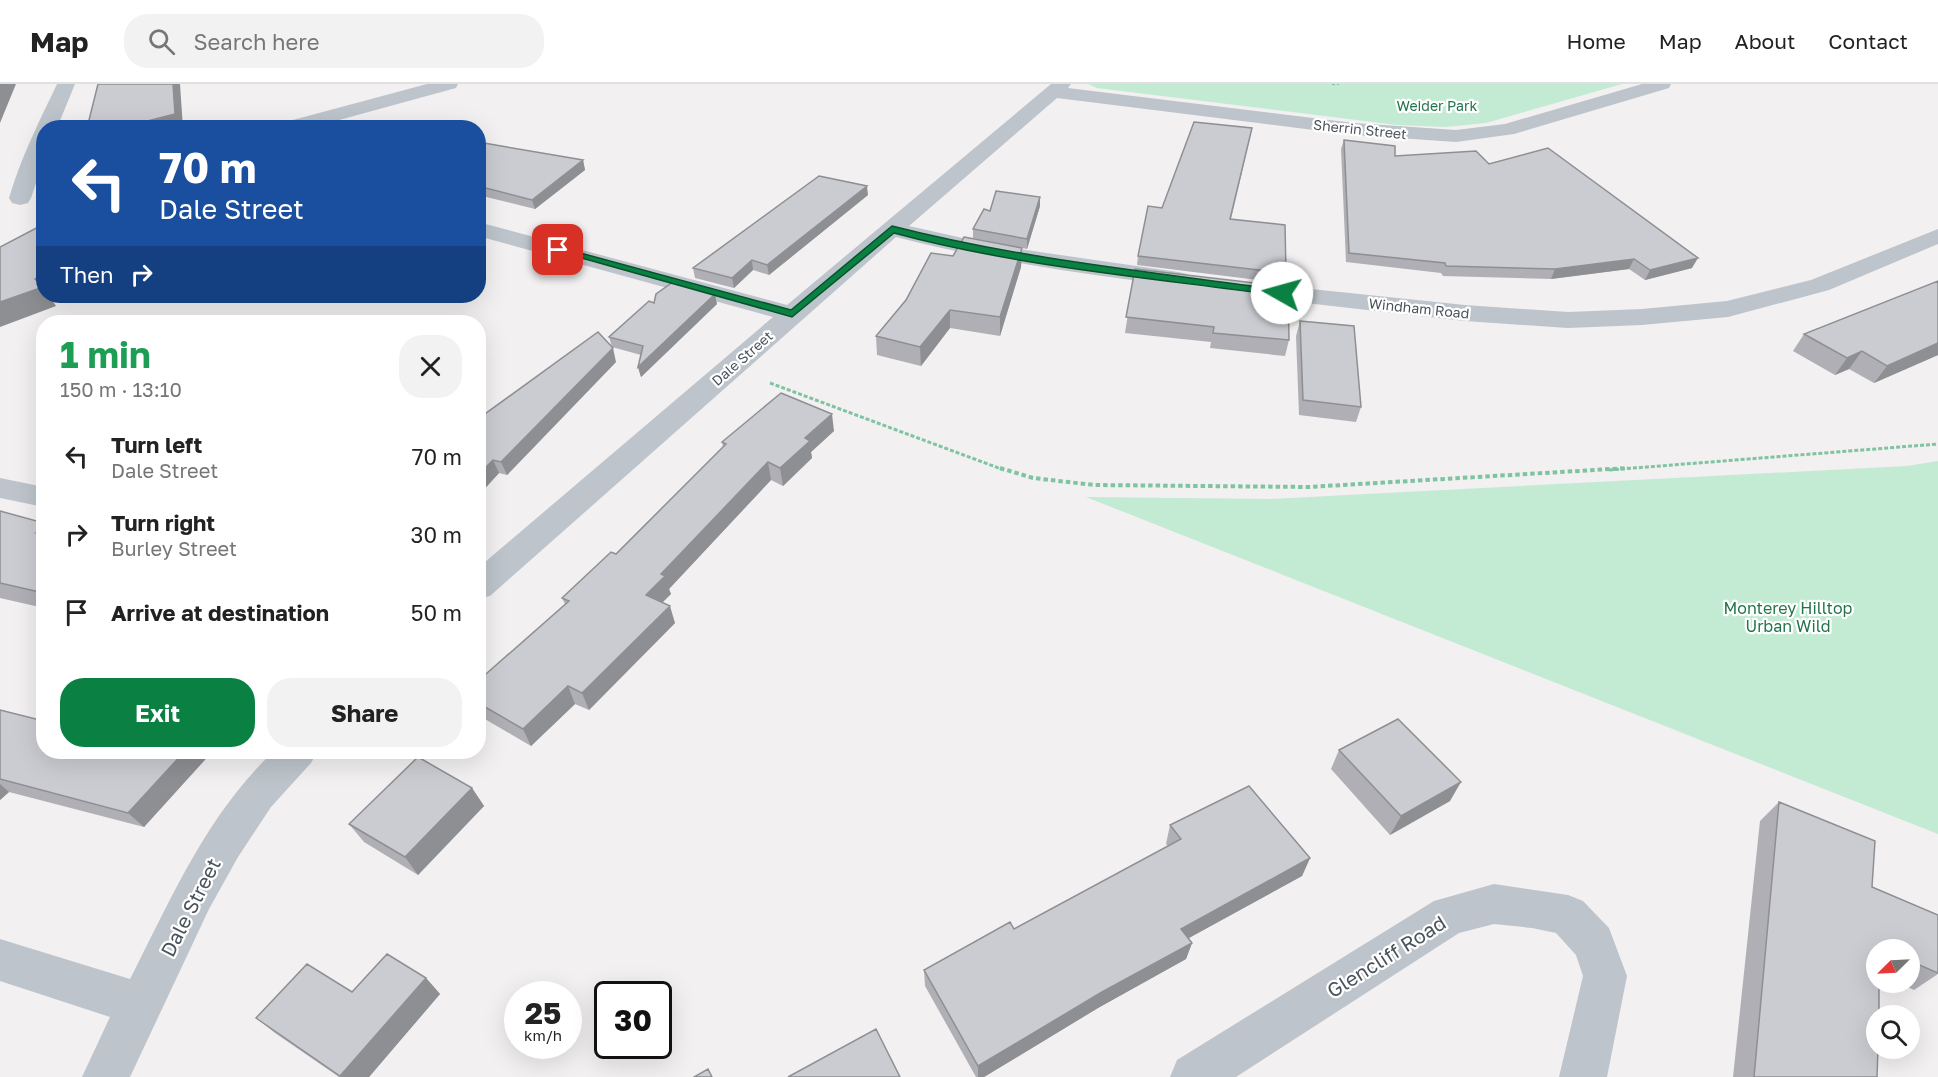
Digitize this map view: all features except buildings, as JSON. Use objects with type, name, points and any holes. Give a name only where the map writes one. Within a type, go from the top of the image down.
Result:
[{"type":"street","points":[[50,120],[66,84]]},
{"type":"street","points":[[315,120],[449,84]]},
{"type":"street","name":"Sherrin Street","points":[[1058,88],[1364,130],[1456,136],[1507,130],[1662,84]]},
{"type":"street","name":"Dale Street","points":[[486,580],[792,314],[1058,88]]},
{"type":"street","points":[[10,201],[36,152]]},
{"type":"street","points":[[10,201],[36,194]]},
{"type":"street","name":"Windham Road","points":[[892,229],[942,243],[1019,257],[1214,284],[1465,314],[1568,320],[1642,317],[1728,309],[1820,285],[1938,236]]},
{"type":"street","points":[[486,231],[792,314]]},
{"type":"street","points":[[0,488],[36,495]]},
{"type":"street","name":"Dale Street","points":[[106,1077],[200,881],[243,812],[276,771],[290,759]]},
{"type":"street","name":"Glencliff Road","points":[[1194,1077],[1449,915],[1494,904],[1569,915],[1594,943],[1605,976],[1583,1077]]},
{"type":"street","points":[[0,960],[141,1005]]},
{"type":"path","points":[[1332,84],[1339,84]]},
{"type":"path","points":[[730,368],[1008,471],[1033,478],[1094,485],[1309,487],[1552,474],[1938,444]]},
{"type":"green space","name":"Weider Park","points":[[1088,84],[1622,84],[1486,123],[1445,127],[1397,125],[1097,88]]},
{"type":"green space","name":"Monterey Hilltop Urban Wild","points":[[1938,461],[1938,834],[1086,497],[1271,499],[1907,466]]},
{"type":"route","points":[[558,250],[792,314],[892,229],[942,243],[1019,257],[1282,293]]}]
